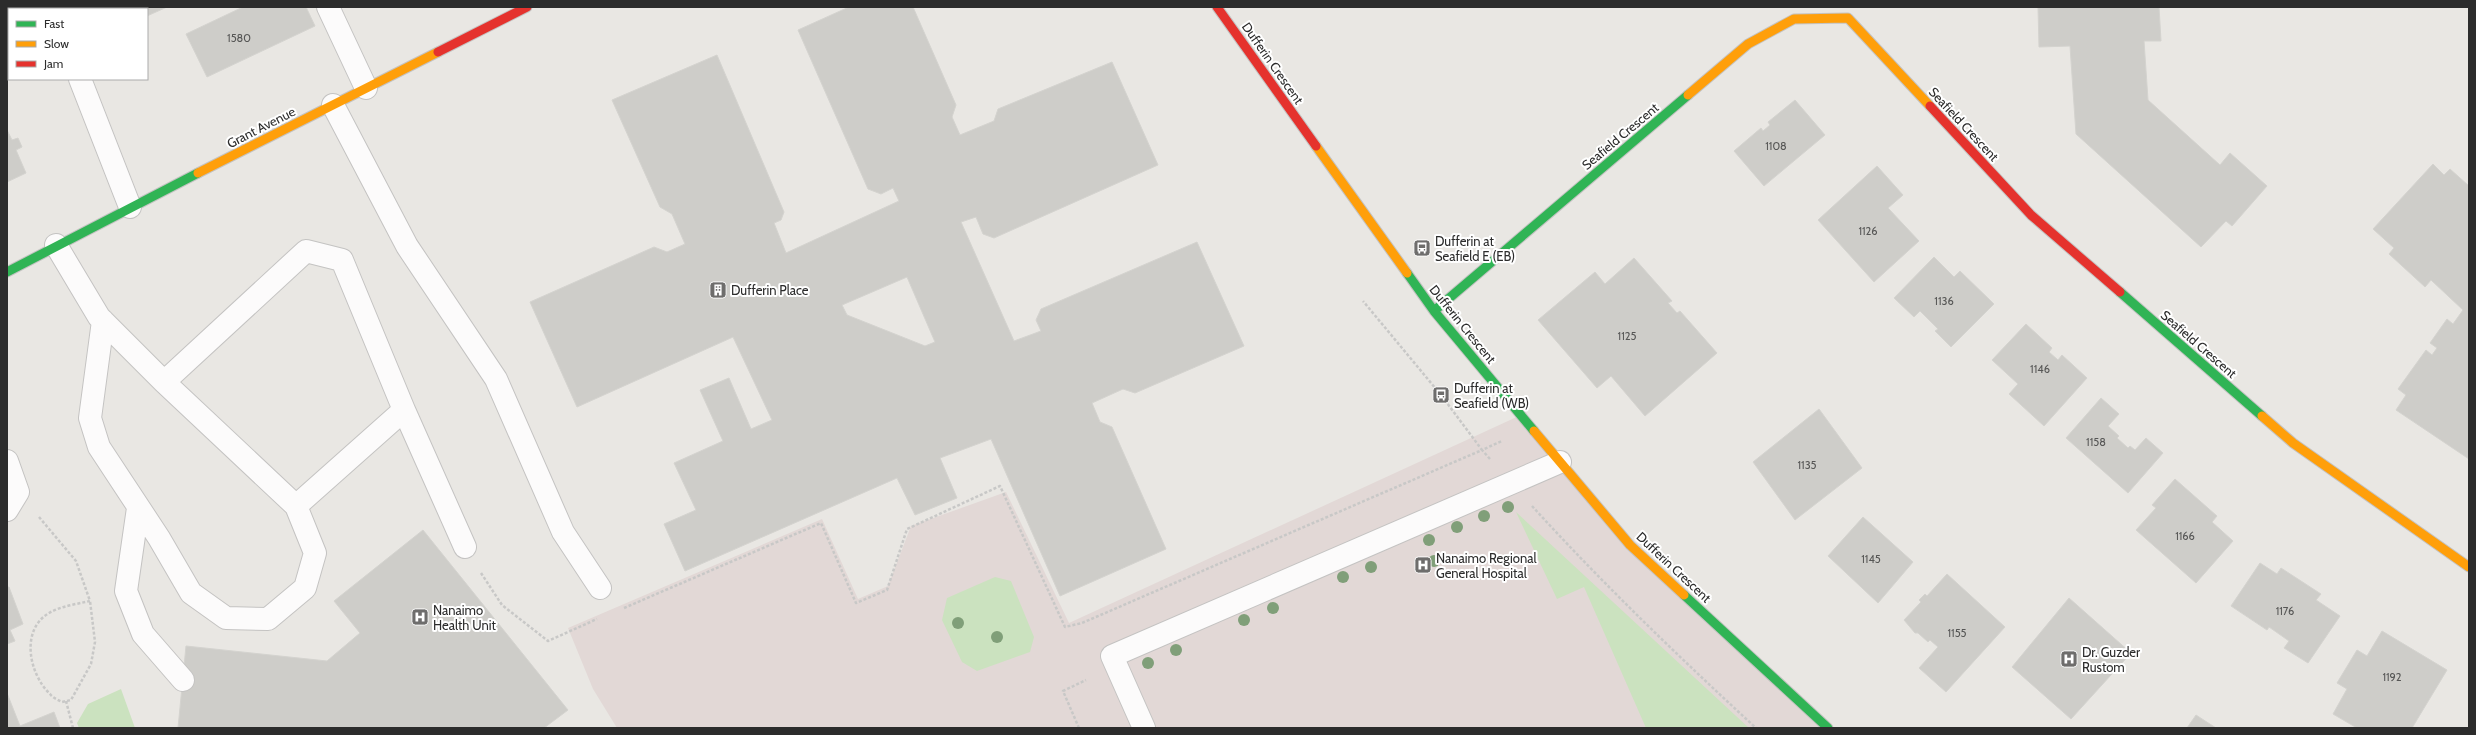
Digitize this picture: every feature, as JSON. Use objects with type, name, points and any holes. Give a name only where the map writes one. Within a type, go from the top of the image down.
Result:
[{"type":"street","points":[[328,7],[366,88]]},
{"type":"street","name":"Grant Avenue","points":[[7,272],[130,207],[527,7]]},
{"type":"street","name":"Dufferin Crescent","points":[[1217,7],[1434,311],[1630,545],[1828,728]]},
{"type":"street","name":"Seafield Crescent","points":[[1434,311],[1748,44],[1794,18],[1848,18],[2031,216],[2293,443],[2469,567]]},
{"type":"street","points":[[80,80],[130,207]]},
{"type":"street","points":[[333,105],[408,246],[496,379],[563,532],[600,588]]},
{"type":"street","points":[[56,245],[103,321],[164,382],[296,506],[315,553],[305,588],[268,618],[226,618],[191,593],[160,538],[138,508],[99,447],[90,418],[103,321]]},
{"type":"street","points":[[164,382],[306,251],[342,260],[404,410],[465,547]]},
{"type":"street","points":[[296,506],[404,410]]},
{"type":"street","points":[[7,461],[13,501]]},
{"type":"street","points":[[1144,728],[1112,656],[1560,462]]},
{"type":"street","points":[[138,508],[126,591],[143,634],[183,680]]},
{"type":"path","points":[[1363,301],[1441,395],[1482,450],[1582,561],[1685,662],[1756,728]]},
{"type":"path","points":[[620,610],[821,523],[856,603],[887,590],[907,529],[1000,486],[1065,627],[1082,622],[1482,450]]},
{"type":"path","points":[[13,501],[76,561],[90,601],[95,642],[91,664],[71,700],[62,702],[50,695],[41,683],[30,645],[33,628],[48,613],[90,601]]},
{"type":"path","points":[[465,547],[502,605],[548,641],[598,619]]},
{"type":"path","points":[[1079,728],[1063,691],[1086,680]]},
{"type":"path","points":[[66,701],[74,728]]},
{"type":"shaded area","name":"Nanaimo Regional General Hospital","points":[[1521,415],[1630,545],[1828,728],[617,728],[593,689],[568,628],[822,519],[858,599],[888,586],[911,526],[1006,492],[1069,623]]},
{"type":"green space","points":[[1516,512],[1749,728],[1646,728],[1584,587],[1557,599]]},
{"type":"green space","points":[[995,577],[1011,581],[1034,637],[1030,652],[977,671],[962,662],[942,620],[947,598]]},
{"type":"green space","points":[[121,689],[135,728],[79,728],[77,723],[88,704]]},
{"type":"building","points":[[139,7],[167,7],[148,16],[148,8]]},
{"type":"building","points":[[243,7],[306,7],[315,26],[207,77],[186,34]]},
{"type":"building","name":"Dufferin Place","points":[[849,7],[913,7],[956,105],[952,117],[960,135],[994,121],[998,109],[1112,62],[1158,165],[994,238],[983,234],[976,217],[961,222],[1014,341],[1041,331],[1036,320],[1041,309],[1197,242],[1244,346],[1135,393],[1123,389],[1092,403],[1100,422],[1112,427],[1166,549],[1060,596],[991,439],[940,458],[957,498],[915,515],[897,478],[685,571],[664,524],[696,510],[674,463],[723,441],[700,390],[729,378],[751,429],[772,420],[733,337],[577,407],[530,302],[654,247],[667,252],[685,244],[672,214],[660,207],[612,100],[717,55],[784,212],[781,220],[774,223],[786,253],[899,201],[893,188],[881,194],[868,189],[798,30]],"holes":[[[907,277],[935,342],[925,346],[847,315],[842,305]]]},
{"type":"building","points":[[2038,7],[2159,7],[2161,41],[2144,41],[2148,100],[2220,165],[2230,153],[2267,186],[2232,226],[2226,221],[2201,247],[2076,134],[2070,46],[2039,47]]},
{"type":"building","points":[[1795,100],[1825,135],[1764,186],[1734,151],[1761,128],[1763,131],[1770,125],[1768,122]]},
{"type":"building","points":[[7,130],[12,140],[18,138],[22,147],[16,150],[26,173],[7,182]]},
{"type":"building","points":[[2433,164],[2444,175],[2450,169],[2469,186],[2469,459],[2396,410],[2406,395],[2398,389],[2426,350],[2432,355],[2437,348],[2430,343],[2447,319],[2453,324],[2463,310],[2431,280],[2425,287],[2389,254],[2394,248],[2373,229]]},
{"type":"building","points":[[1877,166],[1903,195],[1888,208],[1919,241],[1874,282],[1818,220]]},
{"type":"building","points":[[1934,257],[1954,277],[1960,271],[1994,304],[1951,347],[1935,331],[1938,329],[1920,311],[1914,317],[1894,298]]},
{"type":"building","points":[[1634,258],[1672,301],[1668,303],[1677,313],[1680,311],[1717,353],[1645,416],[1611,376],[1597,388],[1538,320],[1595,272],[1605,284]]},
{"type":"building","points":[[2026,324],[2052,348],[2049,352],[2058,360],[2062,355],[2087,378],[2044,426],[2009,394],[2018,384],[1992,360]]},
{"type":"building","points":[[2101,398],[2119,414],[2108,426],[2119,436],[2117,438],[2128,448],[2130,446],[2135,450],[2146,438],[2163,453],[2128,493],[2066,438]]},
{"type":"building","points":[[1819,409],[1862,468],[1795,520],[1753,462]]},
{"type":"building","points":[[2175,479],[2217,516],[2212,522],[2233,541],[2196,583],[2136,530],[2156,508],[2152,505]]},
{"type":"building","points":[[1863,517],[1913,562],[1878,603],[1828,556]]},
{"type":"building","name":"Nanaimo Health Unit","points":[[423,530],[568,710],[544,728],[178,728],[186,646],[327,661],[360,633],[334,601]]},
{"type":"building","points":[[2260,563],[2277,574],[2281,568],[2321,594],[2316,600],[2340,616],[2308,663],[2284,648],[2289,641],[2269,627],[2267,630],[2231,606]]},
{"type":"building","points":[[1947,574],[2005,627],[1946,692],[1919,668],[1938,647],[1930,640],[1928,642],[1918,633],[1915,633],[1904,620],[1921,602],[1919,600],[1925,594],[1927,596]]},
{"type":"building","points":[[7,587],[9,587],[23,624],[10,630],[15,641],[7,644]]},
{"type":"building","points":[[2069,598],[2131,653],[2071,719],[2012,667]]},
{"type":"building","points":[[2382,631],[2447,670],[2412,728],[2357,728],[2333,714],[2347,689],[2337,683],[2357,650],[2367,656]]},
{"type":"building","points":[[7,693],[20,726],[54,712],[60,728],[7,728]]},
{"type":"building","points":[[2196,715],[2216,728],[2187,728]]},
{"type":"traffic: fast","points":[[1434,311],[1688,95]]},
{"type":"traffic: fast","points":[[7,272],[198,173]]},
{"type":"traffic: fast","points":[[1407,273],[1434,311],[1534,431]]},
{"type":"traffic: fast","points":[[2120,292],[2262,416]]},
{"type":"traffic: fast","points":[[1684,595],[1828,728]]},
{"type":"traffic: slow","points":[[1688,95],[1748,44],[1794,19],[1848,18],[1930,106]]},
{"type":"traffic: slow","points":[[198,173],[438,52]]},
{"type":"traffic: slow","points":[[1316,146],[1407,273]]},
{"type":"traffic: slow","points":[[2262,416],[2293,443],[2469,567]]},
{"type":"traffic: slow","points":[[1534,431],[1630,545],[1684,595]]},
{"type":"traffic: jam","points":[[438,52],[527,7]]},
{"type":"traffic: jam","points":[[1217,7],[1316,146]]},
{"type":"traffic: jam","points":[[1930,106],[2031,215],[2120,292]]},
{"type":"place","name":"Dufferin at Seafield E (EB)","points":[[1422,248]]},
{"type":"place","name":"Dufferin Place","points":[[718,290]]},
{"type":"place","name":"Dufferin at Seafield (WB)","points":[[1441,395]]},
{"type":"place","name":"Nanaimo Regional General Hospital","points":[[1423,565]]},
{"type":"place","name":"Nanaimo Health Unit","points":[[420,617]]},
{"type":"place","name":"Dr. Guzder Rustom","points":[[2069,659]]}]
